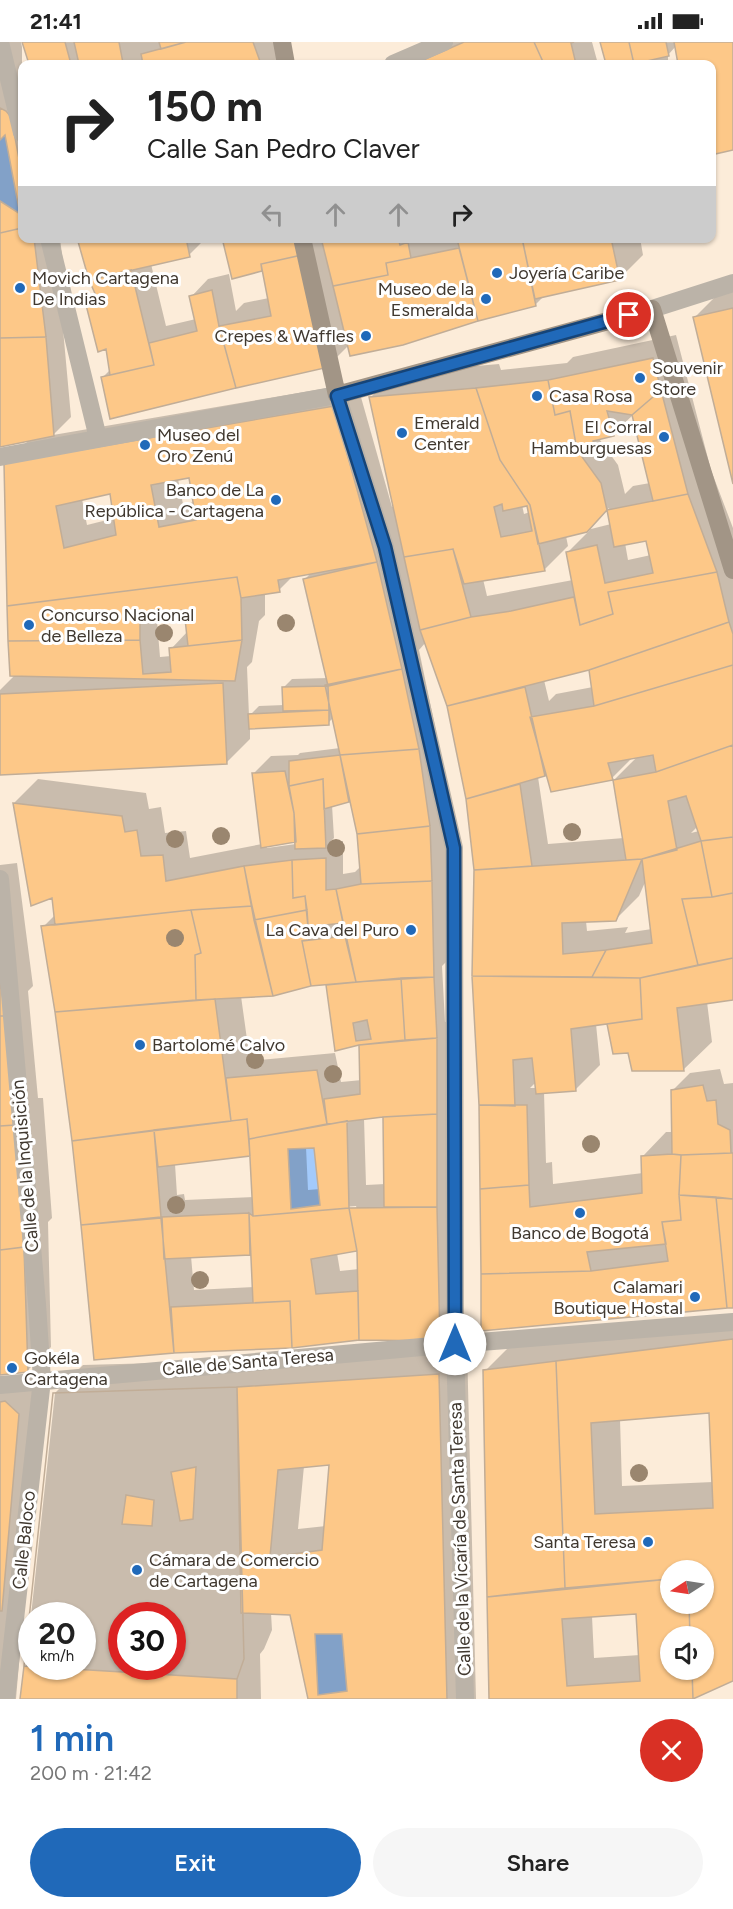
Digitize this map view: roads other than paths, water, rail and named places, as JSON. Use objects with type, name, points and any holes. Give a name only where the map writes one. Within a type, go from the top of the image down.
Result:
[{"type":"street","points":[[0,42],[18,116]]},
{"type":"street","points":[[282,42],[285,60]]},
{"type":"street","points":[[402,60],[444,42]]},
{"type":"street","points":[[49,243],[98,438]]},
{"type":"street","points":[[303,243],[337,396]]},
{"type":"street","points":[[0,457],[337,396],[652,309],[733,283]]},
{"type":"street","points":[[652,309],[733,570]]},
{"type":"street","name":"Calle de la Vicaría de Santa Teresa","points":[[337,396],[385,547],[454,848],[455,1344],[465,1699]]},
{"type":"street","name":"Calle de la Inquisición","points":[[0,879],[42,1380]]},
{"type":"street","name":"Calle de Santa Teresa","points":[[0,1385],[455,1344],[733,1322]]},
{"type":"street","name":"Calle Baloco","points":[[6,1699],[42,1380]]},
{"type":"water","points":[[5,135],[18,213],[0,201],[0,140]]},
{"type":"water","points":[[314,1148],[320,1205],[291,1209],[288,1149]]},
{"type":"water","points":[[315,1634],[342,1634],[347,1691],[318,1695]]},
{"type":"place","name":"Joyería Caribe","points":[[497,273]]},
{"type":"place","name":"Movich Cartagena De Indias","points":[[20,288]]},
{"type":"place","name":"Museo de la Esmeralda","points":[[486,299]]},
{"type":"place","name":"Crepes & Waffles","points":[[366,336]]},
{"type":"place","name":"Souvenir Store","points":[[640,378]]},
{"type":"place","name":"Casa Rosa","points":[[537,396]]},
{"type":"place","name":"Emerald Center","points":[[402,433]]},
{"type":"place","name":"El Corral Hamburguesas","points":[[664,437]]},
{"type":"place","name":"Museo del Oro Zenú","points":[[145,445]]},
{"type":"place","name":"Banco de La República - Cartagena","points":[[276,500]]},
{"type":"place","name":"Concurso Nacional de Belleza","points":[[29,625]]},
{"type":"place","name":"La Cava del Puro","points":[[411,930]]},
{"type":"place","name":"Bartolomé Calvo","points":[[140,1045]]},
{"type":"place","name":"Banco de Bogotá","points":[[580,1213]]},
{"type":"place","name":"Calamari Boutique Hostal","points":[[695,1297]]},
{"type":"place","name":"Gokéla Cartagena","points":[[12,1368]]},
{"type":"place","name":"Santa Teresa","points":[[648,1542]]},
{"type":"place","name":"Cámara de Comercio de Cartagena","points":[[137,1570]]}]
